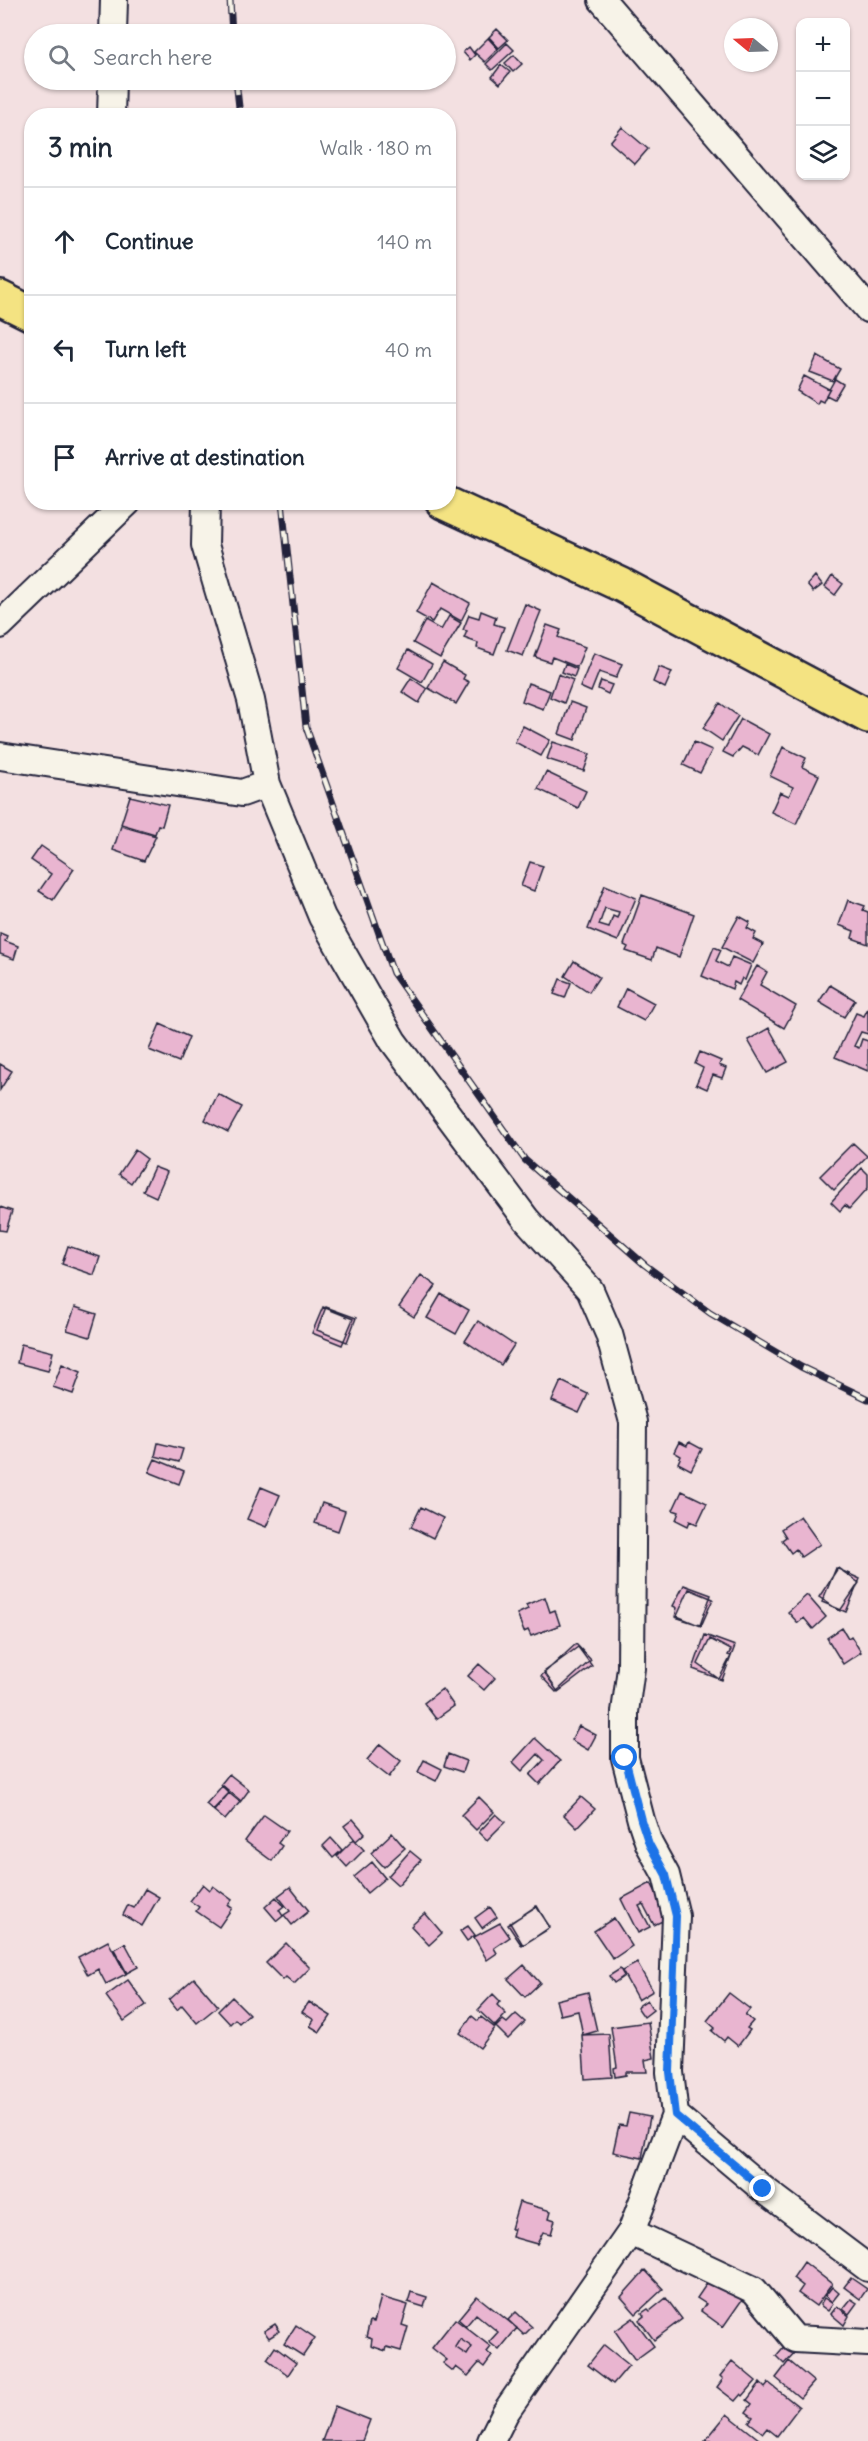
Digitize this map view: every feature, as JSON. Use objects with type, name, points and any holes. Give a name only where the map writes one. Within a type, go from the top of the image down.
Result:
[{"type":"highway","points":[[0,298],[24,310]]},
{"type":"highway","points":[[456,508],[622,585],[868,716]]},
{"type":"street","points":[[113,24],[114,0]]},
{"type":"street","points":[[602,0],[868,309]]},
{"type":"street","points":[[111,108],[112,90]]},
{"type":"street","points":[[0,625],[120,510]]},
{"type":"street","points":[[206,510],[205,545],[251,700],[267,784],[322,917],[393,1041],[526,1219],[590,1290],[609,1334],[633,1422],[631,1668],[626,1712],[625,1758],[641,1820],[649,1844],[666,1875],[676,1916],[670,2072],[675,2115],[631,2232],[505,2414],[491,2441]]},
{"type":"street","points":[[0,756],[242,792],[267,784]]},
{"type":"street","points":[[675,2115],[763,2189],[868,2268]]},
{"type":"street","points":[[631,2232],[754,2290],[795,2339],[868,2343]]},
{"type":"building","points":[[497,29],[508,40],[499,48],[489,37]]},
{"type":"building","points":[[488,38],[498,49],[485,62],[474,52]]},
{"type":"building","points":[[507,43],[514,50],[492,70],[486,64]]},
{"type":"building","points":[[469,47],[475,55],[470,60],[463,52]]},
{"type":"building","points":[[514,55],[522,64],[513,72],[505,63]]},
{"type":"building","points":[[501,65],[510,72],[500,84],[492,77]]},
{"type":"building","points":[[622,127],[648,149],[635,164],[610,142]]},
{"type":"building","points":[[817,356],[840,369],[833,381],[810,372]]},
{"type":"building","points":[[804,376],[829,389],[823,402],[819,400],[817,404],[797,391]]},
{"type":"building","points":[[835,379],[843,384],[834,399],[826,395]]},
{"type":"building","points":[[815,576],[822,585],[813,592],[807,585]]},
{"type":"building","points":[[832,576],[843,584],[835,595],[825,587]]},
{"type":"building","points":[[433,582],[470,603],[461,621],[440,609],[432,622],[416,613]]},
{"type":"building","points":[[525,604],[541,611],[523,656],[507,650]]},
{"type":"building","points":[[481,611],[496,617],[494,624],[504,627],[494,654],[477,648],[478,643],[464,638],[467,631],[463,630],[469,615],[479,618]]},
{"type":"building","points":[[449,616],[461,623],[440,658],[413,643],[425,621],[441,630]]},
{"type":"building","points":[[547,625],[561,630],[558,637],[585,647],[577,667],[552,657],[550,662],[535,657]]},
{"type":"building","points":[[408,650],[432,664],[422,682],[398,668]]},
{"type":"building","points":[[594,653],[622,664],[616,678],[599,672],[591,692],[580,687]]},
{"type":"building","points":[[443,662],[465,675],[463,679],[469,682],[456,704],[428,688]]},
{"type":"building","points":[[565,664],[577,669],[574,677],[562,672]]},
{"type":"building","points":[[659,667],[672,672],[665,688],[653,682]]},
{"type":"building","points":[[558,674],[573,680],[564,703],[550,697]]},
{"type":"building","points":[[411,678],[427,689],[419,703],[402,692]]},
{"type":"building","points":[[601,681],[612,685],[608,694],[598,689]]},
{"type":"building","points":[[528,683],[550,691],[543,709],[522,701]]},
{"type":"building","points":[[570,702],[586,708],[575,740],[559,734]]},
{"type":"building","points":[[720,703],[738,716],[722,741],[703,728]]},
{"type":"building","points":[[741,719],[769,734],[758,755],[742,747],[733,757],[723,752]]},
{"type":"building","points":[[523,726],[550,740],[541,756],[515,742]]},
{"type":"building","points":[[553,742],[590,754],[584,771],[547,759]]},
{"type":"building","points":[[694,742],[712,750],[700,773],[683,765]]},
{"type":"building","points":[[783,747],[806,758],[802,767],[819,775],[796,824],[771,812],[780,792],[789,796],[793,787],[770,776]]},
{"type":"building","points":[[546,772],[586,791],[578,808],[538,789]]},
{"type":"building","points":[[130,796],[168,805],[162,826],[158,825],[155,834],[121,824]]},
{"type":"building","points":[[121,826],[156,836],[144,861],[113,850]]},
{"type":"building","points":[[41,846],[74,869],[53,900],[39,891],[51,874],[31,860]]},
{"type":"building","points":[[530,862],[543,866],[534,891],[521,886]]},
{"type":"building","points":[[605,885],[636,898],[618,941],[588,929]],"holes":[[[605,908],[619,912],[617,918],[613,916],[609,928],[599,925]]]},
{"type":"building","points":[[642,895],[694,914],[679,957],[656,948],[652,960],[626,951],[628,947],[624,945]]},
{"type":"building","points":[[848,900],[865,906],[863,910],[868,912],[868,944],[852,938],[854,931],[839,925]]},
{"type":"building","points":[[739,916],[750,922],[747,928],[756,933],[753,939],[763,944],[753,963],[722,947]]},
{"type":"building","points":[[0,933],[7,936],[5,941],[18,946],[14,959],[0,954]]},
{"type":"building","points":[[714,947],[721,950],[716,961],[728,967],[732,957],[751,965],[745,980],[742,978],[739,985],[734,982],[732,989],[702,976]]},
{"type":"building","points":[[574,961],[599,977],[589,992],[565,976]]},
{"type":"building","points":[[757,966],[767,972],[760,985],[796,1006],[784,1028],[737,1000]]},
{"type":"building","points":[[560,979],[571,983],[565,998],[554,994]]},
{"type":"building","points":[[830,985],[855,1000],[844,1017],[819,1002]]},
{"type":"building","points":[[626,988],[654,1003],[644,1021],[617,1007]]},
{"type":"building","points":[[868,1008],[868,1034],[861,1032],[854,1046],[859,1048],[862,1039],[868,1041],[868,1071],[835,1057],[856,1013],[864,1016]]},
{"type":"building","points":[[160,1024],[189,1037],[179,1062],[149,1050]]},
{"type":"building","points":[[769,1028],[788,1062],[767,1073],[748,1040]]},
{"type":"building","points":[[700,1052],[721,1061],[719,1065],[726,1068],[722,1078],[713,1075],[707,1089],[696,1084],[703,1068],[695,1064]]},
{"type":"building","points":[[0,1064],[12,1071],[0,1090]]},
{"type":"building","points":[[218,1094],[242,1107],[228,1132],[205,1120]]},
{"type":"building","points":[[853,1143],[867,1156],[834,1190],[820,1176]]},
{"type":"building","points":[[135,1150],[147,1159],[131,1183],[119,1174]]},
{"type":"building","points":[[154,1167],[167,1172],[156,1197],[143,1191]]},
{"type":"building","points":[[862,1168],[868,1174],[868,1188],[849,1209],[845,1205],[840,1211],[831,1202]]},
{"type":"building","points":[[0,1207],[12,1211],[6,1231],[0,1230]]},
{"type":"building","points":[[68,1246],[100,1257],[94,1275],[62,1264]]},
{"type":"building","points":[[421,1275],[436,1286],[414,1317],[399,1307]]},
{"type":"building","points":[[441,1294],[469,1310],[456,1334],[427,1318]]},
{"type":"building","points":[[75,1307],[97,1314],[90,1337],[67,1330]]},
{"type":"building","points":[[323,1307],[353,1319],[342,1345],[312,1333]]},
{"type":"building","points":[[326,1307],[356,1318],[347,1342],[317,1330]]},
{"type":"building","points":[[478,1321],[514,1345],[501,1365],[465,1341]]},
{"type":"building","points":[[21,1344],[53,1352],[48,1371],[17,1363]]},
{"type":"building","points":[[62,1364],[81,1372],[73,1394],[53,1387]]},
{"type":"building","points":[[561,1381],[588,1394],[579,1413],[552,1401]]},
{"type":"building","points":[[679,1442],[687,1446],[689,1442],[702,1449],[691,1470],[678,1463],[681,1456],[674,1452]]},
{"type":"building","points":[[158,1443],[183,1449],[179,1462],[155,1456]]},
{"type":"building","points":[[155,1459],[184,1471],[179,1484],[149,1472]]},
{"type":"building","points":[[261,1487],[280,1495],[266,1527],[247,1519]]},
{"type":"building","points":[[682,1491],[707,1503],[697,1524],[690,1521],[688,1526],[676,1520],[679,1512],[673,1510]]},
{"type":"building","points":[[322,1503],[345,1511],[338,1531],[315,1523]]},
{"type":"building","points":[[421,1507],[443,1518],[433,1538],[411,1527]]},
{"type":"building","points":[[800,1516],[820,1544],[801,1557],[796,1549],[791,1553],[782,1540],[786,1537],[781,1529]]},
{"type":"building","points":[[836,1568],[860,1579],[846,1612],[822,1602]]},
{"type":"building","points":[[838,1568],[859,1583],[840,1611],[819,1597]]},
{"type":"building","points":[[684,1585],[711,1595],[700,1625],[675,1617],[677,1608],[673,1606]]},
{"type":"building","points":[[689,1589],[713,1599],[701,1626],[677,1616]]},
{"type":"building","points":[[807,1595],[826,1617],[813,1629],[804,1618],[798,1623],[788,1612]]},
{"type":"building","points":[[545,1597],[550,1612],[555,1610],[560,1625],[531,1636],[528,1630],[524,1632],[517,1614],[528,1609],[526,1605]]},
{"type":"building","points":[[842,1628],[848,1638],[851,1636],[861,1652],[843,1664],[827,1638]]},
{"type":"building","points":[[705,1635],[735,1646],[722,1680],[693,1669]]},
{"type":"building","points":[[710,1639],[731,1650],[728,1655],[731,1656],[719,1679],[698,1664]]},
{"type":"building","points":[[576,1644],[591,1660],[556,1692],[541,1676]]},
{"type":"building","points":[[578,1647],[592,1666],[558,1692],[544,1672]]},
{"type":"building","points":[[479,1664],[495,1678],[484,1690],[468,1676]]},
{"type":"building","points":[[442,1689],[454,1706],[436,1719],[424,1703]]},
{"type":"building","points":[[579,1726],[596,1735],[588,1750],[571,1740]]},
{"type":"building","points":[[535,1738],[560,1761],[539,1784],[530,1775],[544,1760],[538,1754],[522,1771],[513,1762]]},
{"type":"building","points":[[380,1744],[401,1761],[389,1777],[367,1760]]},
{"type":"building","points":[[448,1754],[466,1761],[462,1772],[444,1766]]},
{"type":"building","points":[[424,1760],[442,1769],[436,1781],[418,1772]]},
{"type":"building","points":[[229,1774],[249,1790],[241,1801],[221,1784]]},
{"type":"building","points":[[222,1786],[229,1793],[213,1810],[206,1804]]},
{"type":"building","points":[[229,1793],[240,1802],[225,1820],[214,1811]]},
{"type":"building","points":[[479,1797],[494,1812],[476,1830],[461,1815]]},
{"type":"building","points":[[581,1797],[595,1809],[577,1828],[564,1815]]},
{"type":"building","points":[[496,1814],[505,1822],[487,1840],[479,1832]]},
{"type":"building","points":[[264,1815],[287,1831],[278,1843],[282,1846],[272,1861],[245,1841]]},
{"type":"building","points":[[353,1819],[365,1833],[356,1841],[344,1826]]},
{"type":"building","points":[[392,1833],[405,1848],[384,1867],[371,1853]]},
{"type":"building","points":[[331,1838],[342,1850],[333,1858],[323,1846]]},
{"type":"building","points":[[354,1839],[364,1850],[347,1867],[337,1856]]},
{"type":"building","points":[[410,1851],[421,1860],[398,1885],[388,1876]]},
{"type":"building","points":[[372,1862],[385,1878],[367,1893],[354,1877]]},
{"type":"building","points":[[651,1883],[669,1918],[654,1925],[643,1904],[639,1906],[650,1927],[638,1933],[621,1899]]},
{"type":"building","points":[[203,1884],[210,1890],[213,1886],[232,1900],[228,1905],[232,1908],[219,1927],[196,1911],[199,1907],[190,1901]]},
{"type":"building","points":[[290,1887],[309,1911],[292,1925],[284,1915],[290,1911],[278,1896]]},
{"type":"building","points":[[145,1889],[159,1897],[142,1926],[123,1915],[128,1905],[134,1908]]},
{"type":"building","points":[[276,1897],[284,1906],[279,1910],[283,1916],[277,1921],[265,1907]]},
{"type":"building","points":[[536,1906],[550,1927],[522,1946],[508,1925]]},
{"type":"building","points":[[537,1906],[550,1928],[523,1945],[510,1923]]},
{"type":"building","points":[[490,1907],[497,1917],[482,1928],[475,1918]]},
{"type":"building","points":[[425,1913],[442,1933],[429,1945],[411,1926]]},
{"type":"building","points":[[614,1918],[632,1946],[613,1959],[594,1931]]},
{"type":"building","points":[[500,1923],[510,1937],[494,1948],[497,1953],[487,1960],[474,1937]]},
{"type":"building","points":[[468,1926],[475,1935],[467,1941],[460,1931]]},
{"type":"building","points":[[108,1941],[126,1974],[106,1984],[98,1969],[88,1975],[78,1957]]},
{"type":"building","points":[[125,1943],[138,1967],[127,1973],[114,1949]]},
{"type":"building","points":[[286,1943],[310,1968],[294,1984],[286,1977],[283,1980],[266,1963]]},
{"type":"building","points":[[637,1963],[653,1991],[638,2000],[622,1971]]},
{"type":"building","points":[[524,1965],[540,1983],[525,1997],[508,1979]]},
{"type":"building","points":[[620,1969],[624,1976],[614,1983],[609,1976]]},
{"type":"building","points":[[194,1978],[218,2006],[197,2023],[182,2005],[177,2010],[169,2000]]},
{"type":"building","points":[[128,1980],[146,2005],[124,2021],[106,1996]]},
{"type":"building","points":[[588,1992],[597,2031],[583,2035],[578,2011],[560,2015],[556,2000]]},
{"type":"building","points":[[729,1993],[750,2009],[745,2015],[753,2021],[747,2028],[750,2030],[738,2046],[727,2037],[724,2041],[712,2031],[715,2028],[707,2021]]},
{"type":"building","points":[[493,1994],[500,2001],[497,2005],[506,2014],[495,2026],[478,2010]]},
{"type":"building","points":[[232,1997],[249,2014],[239,2023],[235,2019],[230,2024],[218,2011]]},
{"type":"building","points":[[647,2000],[653,2010],[644,2017],[637,2007]]},
{"type":"building","points":[[309,2002],[331,2016],[320,2032],[310,2026],[314,2020],[302,2012]]},
{"type":"building","points":[[516,2014],[525,2022],[508,2039],[496,2027],[503,2020],[507,2023]]},
{"type":"building","points":[[472,2016],[478,2021],[481,2017],[495,2028],[480,2048],[460,2033]]},
{"type":"building","points":[[648,2022],[654,2058],[645,2060],[647,2072],[626,2072],[626,2075],[615,2077],[614,2068],[617,2067],[611,2027]]},
{"type":"building","points":[[609,2034],[612,2077],[585,2079],[582,2035]]},
{"type":"building","points":[[629,2113],[650,2117],[642,2158],[613,2152],[619,2125],[626,2126]]},
{"type":"building","points":[[519,2202],[551,2211],[549,2218],[555,2220],[551,2234],[543,2232],[537,2244],[512,2237],[514,2229],[511,2229]]},
{"type":"building","points":[[804,2262],[832,2284],[816,2306],[798,2293],[803,2286],[793,2278]]},
{"type":"building","points":[[645,2270],[663,2289],[636,2314],[621,2297]]},
{"type":"building","points":[[712,2276],[744,2297],[723,2327],[701,2311],[706,2304],[697,2298]]},
{"type":"building","points":[[851,2278],[867,2289],[860,2299],[844,2287]]},
{"type":"building","points":[[832,2287],[839,2293],[832,2302],[825,2296]]},
{"type":"building","points":[[411,2292],[427,2297],[424,2307],[408,2302]]},
{"type":"building","points":[[477,2296],[517,2328],[499,2350],[489,2342],[498,2332],[476,2314],[466,2326],[458,2319]]},
{"type":"building","points":[[381,2297],[408,2305],[402,2325],[408,2327],[401,2351],[387,2347],[386,2351],[371,2346],[372,2339],[366,2337],[370,2321],[374,2322]]},
{"type":"building","points":[[666,2298],[682,2319],[654,2340],[639,2320],[644,2316],[642,2313],[648,2309],[650,2311]]},
{"type":"building","points":[[824,2298],[833,2304],[828,2311],[820,2305]]},
{"type":"building","points":[[851,2299],[857,2303],[849,2314],[843,2309]]},
{"type":"building","points":[[837,2306],[849,2316],[844,2325],[831,2314]]},
{"type":"building","points":[[516,2312],[532,2327],[524,2335],[508,2320]]},
{"type":"building","points":[[633,2318],[654,2346],[635,2360],[615,2331]]},
{"type":"building","points":[[455,2319],[491,2347],[487,2352],[492,2356],[484,2367],[479,2363],[468,2376],[456,2367],[453,2371],[443,2363],[447,2360],[432,2348]],"holes":[[[460,2339],[472,2347],[467,2355],[455,2347]]]},
{"type":"building","points":[[275,2324],[280,2331],[269,2338],[264,2331]]},
{"type":"building","points":[[296,2325],[315,2338],[303,2356],[284,2344]]},
{"type":"building","points":[[460,2339],[472,2347],[467,2355],[455,2347]]},
{"type":"building","points":[[787,2343],[796,2351],[784,2364],[776,2356]]},
{"type":"building","points":[[604,2345],[629,2365],[613,2384],[588,2365]]},
{"type":"building","points":[[275,2347],[296,2363],[288,2375],[267,2359]]},
{"type":"building","points":[[732,2361],[756,2381],[743,2396],[741,2394],[735,2401],[717,2387],[723,2379],[720,2376]]},
{"type":"building","points":[[789,2361],[814,2382],[800,2398],[776,2378]]},
{"type":"building","points":[[760,2383],[765,2388],[769,2383],[799,2407],[777,2436],[767,2428],[763,2433],[749,2422],[753,2417],[746,2412],[752,2404],[747,2400]]},
{"type":"building","points":[[335,2406],[370,2420],[362,2441],[322,2441]]},
{"type":"building","points":[[727,2414],[760,2440],[705,2441]]},
{"type":"railway","points":[[230,0],[231,24]]},
{"type":"railway","points":[[237,90],[239,108]]},
{"type":"railway","points":[[283,510],[306,727],[393,973],[525,1160],[645,1265],[710,1313],[801,1367],[868,1399]]},
{"type":"route","points":[[625,1758],[641,1820],[649,1844],[666,1875],[676,1916],[670,2072],[675,2115],[763,2189]]}]
